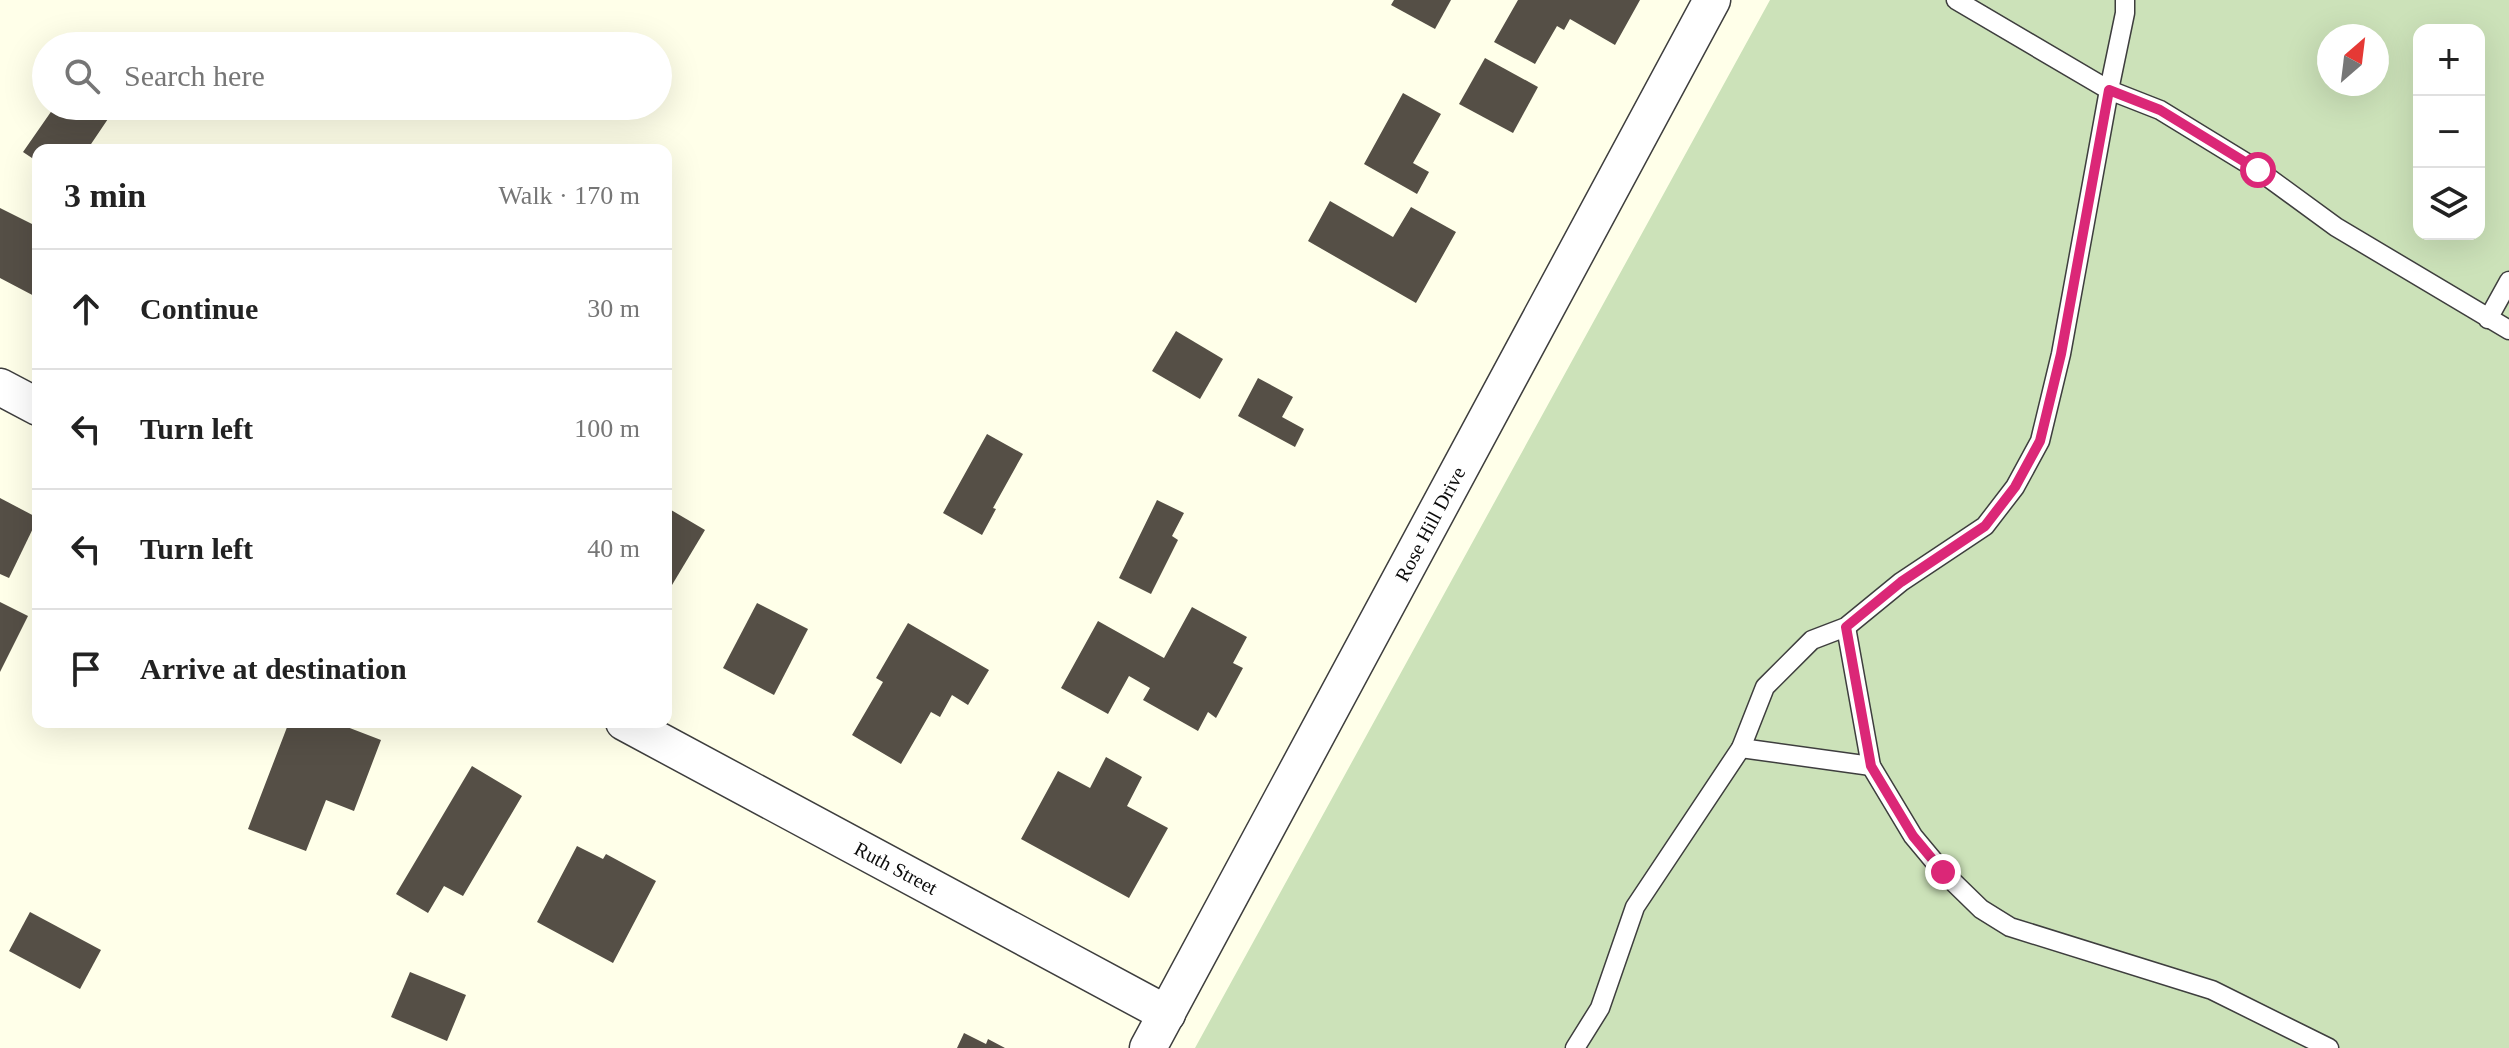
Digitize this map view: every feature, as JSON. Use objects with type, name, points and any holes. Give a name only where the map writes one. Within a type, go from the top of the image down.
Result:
[{"type":"street","name":"Rose Hill Drive","points":[[1148,1048],[1712,0]]},
{"type":"street","points":[[0,387],[32,404]]},
{"type":"street","name":"Ruth Street","points":[[635,728],[1167,1014]]},
{"type":"lane","points":[[1956,0],[2109,90],[2160,110],[2258,170],[2336,227],[2509,330]]},
{"type":"lane","points":[[1575,1048],[1600,1008],[1635,907],[1741,748],[1765,687],[1812,640],[1846,627],[1901,582],[1985,526],[2015,487],[2040,441],[2061,354],[2125,0]]},
{"type":"lane","points":[[2488,319],[2509,281]]},
{"type":"lane","points":[[1846,627],[1871,766],[1913,836],[1981,909],[2010,927],[2212,990],[2329,1048]]},
{"type":"lane","points":[[1741,748],[1871,766]]},
{"type":"green space","points":[[1770,0],[2509,0],[2509,1048],[1195,1048]]},
{"type":"building","points":[[1394,0],[1451,0],[1435,29],[1391,5]]},
{"type":"building","points":[[1518,0],[1640,0],[1615,45],[1570,19],[1564,30],[1557,26],[1535,64],[1494,42]]},
{"type":"building","points":[[1485,58],[1538,87],[1513,133],[1459,104]]},
{"type":"building","points":[[1403,93],[1441,114],[1413,163],[1429,172],[1417,194],[1364,164]]},
{"type":"building","points":[[45,120],[107,120],[91,144],[32,144],[32,158],[23,152]]},
{"type":"building","points":[[1330,201],[1393,237],[1411,207],[1456,232],[1416,303],[1308,241]]},
{"type":"building","points":[[0,208],[32,224],[32,295],[0,278]]},
{"type":"building","points":[[1176,331],[1223,359],[1200,399],[1152,371]]},
{"type":"building","points":[[1258,378],[1293,397],[1282,417],[1304,429],[1295,447],[1238,416]]},
{"type":"building","points":[[987,434],[1023,454],[982,535],[943,513]]},
{"type":"building","points":[[0,498],[32,515],[32,530],[9,578],[0,574]]},
{"type":"building","points":[[1157,500],[1184,513],[1172,536],[1178,540],[1151,594],[1119,578]]},
{"type":"building","points":[[672,511],[705,530],[672,585]]},
{"type":"building","points":[[0,602],[28,616],[0,672]]},
{"type":"building","points":[[757,603],[808,629],[774,695],[723,668]]},
{"type":"building","points":[[1192,607],[1247,637],[1233,663],[1243,668],[1216,718],[1208,712],[1198,731],[1143,700],[1150,688],[1129,676],[1108,714],[1061,688],[1098,621],[1164,658]]},
{"type":"building","points":[[908,623],[989,670],[968,705],[952,695],[940,717],[931,712],[901,764],[852,735],[883,682],[876,678]]},
{"type":"building","points":[[287,728],[350,728],[381,740],[354,811],[326,800],[306,851],[248,829]]},
{"type":"building","points":[[1106,757],[1142,777],[1127,806],[1168,828],[1129,898],[1021,839],[1058,771],[1090,788]]},
{"type":"building","points":[[472,766],[522,796],[463,896],[444,886],[428,913],[396,894]]},
{"type":"building","points":[[577,846],[603,859],[606,854],[656,881],[613,963],[537,922]]},
{"type":"building","points":[[30,912],[101,950],[80,989],[9,951]]},
{"type":"building","points":[[410,972],[466,995],[447,1041],[391,1017]]},
{"type":"building","points":[[964,1033],[986,1044],[988,1039],[1005,1048],[957,1048]]},
{"type":"route","points":[[1943,872],[1913,836],[1871,766],[1846,627],[1901,582],[1985,526],[2015,487],[2040,441],[2061,354],[2109,90],[2160,110],[2258,170]]}]
